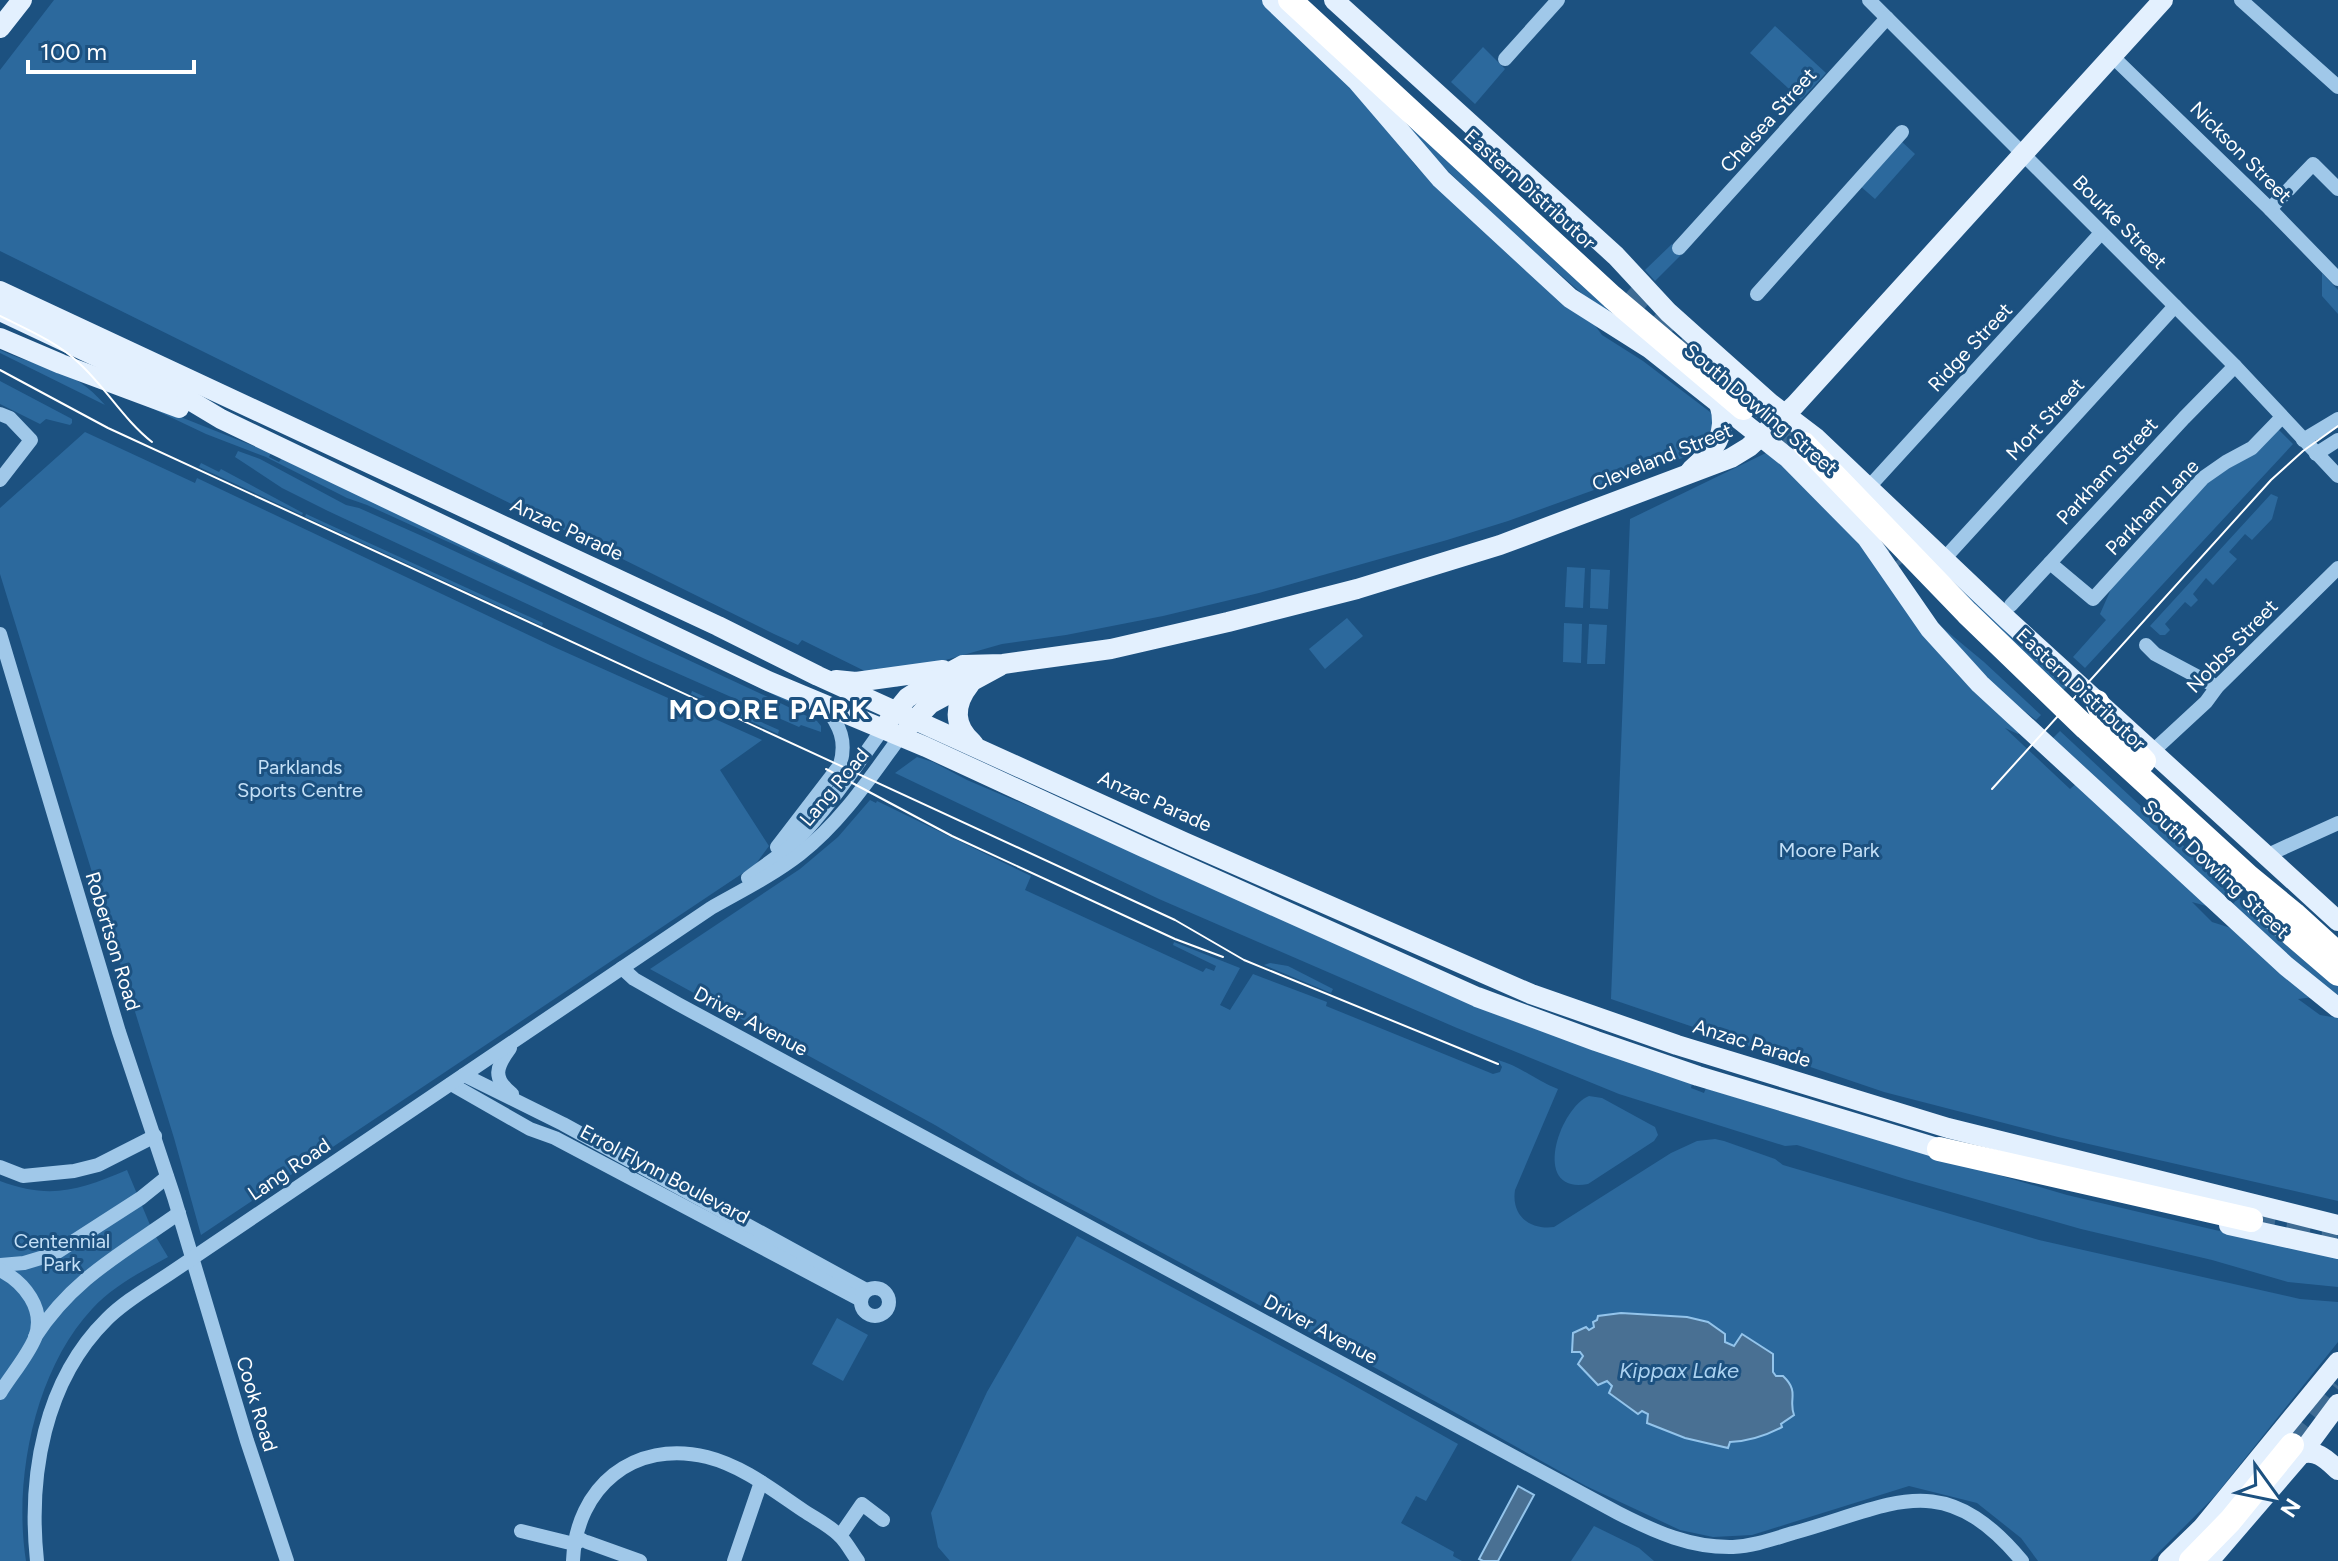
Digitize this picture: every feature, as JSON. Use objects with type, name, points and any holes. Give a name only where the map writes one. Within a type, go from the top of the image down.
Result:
[{"type":"highway","name":"Eastern Distributor","points":[[1290,0],[1731,405]]},
{"type":"highway","name":"Eastern Distributor","points":[[1308,0],[1628,291]]},
{"type":"highway","name":"Eastern Distributor","points":[[1804,444],[1967,613],[2086,728],[2338,954]]},
{"type":"highway","name":"Eastern Distributor","points":[[1901,564],[1964,630],[2200,853],[2338,974]]},
{"type":"highway","points":[[2097,702],[2104,719],[2143,761],[2259,871],[2294,914]]},
{"type":"highway","points":[[1939,1149],[2251,1220]]},
{"type":"highway","points":[[2195,1559],[2297,1449]]},
{"type":"main road","points":[[0,28],[22,0]]},
{"type":"main road","name":"South Dowling Street","points":[[1272,0],[1357,81],[1441,179],[1570,298],[1731,405],[1788,458],[1867,538],[1930,629],[1980,684],[2275,956],[2338,1008]]},
{"type":"main road","name":"Cleveland Street","points":[[891,733],[905,715],[907,698],[930,683],[1003,664],[1111,649],[1357,589],[1500,545],[1731,458],[1749,447],[1786,414],[2163,0]]},
{"type":"main road","name":"South Dowling Street","points":[[1340,3],[1616,256],[1678,321],[1766,399],[1816,438],[2097,702],[2338,921]]},
{"type":"main road","name":"Anzac Parade","points":[[0,291],[703,619],[818,676],[1531,994],[1677,1045],[1948,1128],[2338,1225]]},
{"type":"main road","points":[[0,303],[67,334],[86,351]]},
{"type":"main road","points":[[0,311],[768,681],[1521,1014],[1698,1076],[2078,1190],[2338,1249]]},
{"type":"main road","points":[[0,338],[144,395],[221,419]]},
{"type":"main road","points":[[1685,475],[1707,456],[1721,436],[1723,421],[1731,405]]},
{"type":"main road","points":[[818,676],[856,682],[933,672],[966,675],[956,715],[961,730],[978,747]]},
{"type":"main road","points":[[2168,1561],[2202,1528],[2338,1362]]},
{"type":"main road","points":[[2195,1559],[2207,1537],[2307,1414],[2338,1383]]},
{"type":"main road","points":[[2297,1449],[2319,1431],[2338,1404]]},
{"type":"main road","points":[[2297,1449],[2316,1452],[2338,1470]]},
{"type":"street","points":[[1505,59],[1558,0]]},
{"type":"street","name":"Bourke Street","points":[[1869,0],[2235,366],[2338,476]]},
{"type":"street","points":[[2241,0],[2338,87]]},
{"type":"street","name":"Chelsea Street","points":[[1679,248],[1887,18]]},
{"type":"street","name":"Nickson Street","points":[[2112,56],[2338,279]]},
{"type":"street","points":[[1757,294],[1902,132]]},
{"type":"street","points":[[2270,209],[2313,164],[2338,189]]},
{"type":"street","name":"Ridge Street","points":[[1868,488],[2101,233]]},
{"type":"street","name":"Mort Street","points":[[1944,559],[2175,306]]},
{"type":"street","name":"Parkham Street","points":[[2011,605],[2235,366]]},
{"type":"street","points":[[0,414],[10,418],[31,440],[0,480]]},
{"type":"street","name":"Parkham Lane","points":[[2050,563],[2093,599],[2203,478],[2252,448],[2282,417]]},
{"type":"street","points":[[2303,440],[2338,419]]},
{"type":"street","points":[[2316,454],[2338,440]]},
{"type":"street","name":"Nobbs Street","points":[[2153,751],[2206,702],[2217,687],[2338,568]]},
{"type":"street","name":"Robertson Road","points":[[0,634],[119,1032],[193,1258]]},
{"type":"street","points":[[2146,645],[2155,654],[2217,687]]},
{"type":"street","points":[[756,872],[840,765],[842,737],[825,706]]},
{"type":"street","name":"Lang Road","points":[[711,908],[790,846],[891,733]]},
{"type":"street","name":"Lang Road","points":[[37,1561],[34,1515],[38,1462],[51,1410],[69,1369],[90,1337],[118,1309],[711,908],[776,871],[819,838],[847,808],[891,733]]},
{"type":"street","points":[[2272,853],[2333,826]]},
{"type":"street","name":"Driver Avenue","points":[[622,968],[634,979],[678,1004],[1660,1533],[1703,1545],[1754,1545],[1880,1505],[1922,1500],[1943,1503],[1973,1515],[1998,1534],[2022,1561]]},
{"type":"street","points":[[515,1041],[500,1063],[498,1074],[502,1086],[532,1109]]},
{"type":"street","name":"Errol Flynn Boulevard","points":[[451,1084],[530,1129],[555,1138],[864,1295],[715,1206],[464,1075]]},
{"type":"street","points":[[0,1167],[23,1176],[74,1171],[98,1165],[155,1136]]},
{"type":"street","points":[[0,1267],[54,1254],[141,1198],[167,1177]]},
{"type":"street","points":[[0,1393],[44,1323],[83,1279],[179,1213]]},
{"type":"street","name":"Cook Road","points":[[193,1258],[247,1441],[287,1561]]},
{"type":"street","points":[[0,1267],[29,1294],[37,1316],[35,1337]]},
{"type":"street","points":[[2319,1431],[2330,1454],[2338,1461]]},
{"type":"street","points":[[573,1561],[581,1542],[579,1522],[590,1500],[607,1479],[625,1466],[653,1455],[706,1457],[731,1466],[761,1482],[840,1536],[858,1561]]},
{"type":"street","points":[[734,1561],[761,1482]]},
{"type":"street","points":[[840,1536],[862,1504],[883,1520]]},
{"type":"street","points":[[521,1531],[581,1542],[640,1561]]},
{"type":"green space","points":[[54,0],[1263,0],[1368,104],[1416,166],[1526,266],[1591,320],[1602,335],[1643,361],[1714,415],[1716,429],[1702,451],[1508,521],[1259,593],[1163,616],[1002,644],[935,663],[897,687],[802,640],[798,645],[774,634],[0,251],[0,70]]},
{"type":"green space","points":[[1775,26],[1826,73],[1801,100],[1750,53]]},
{"type":"green space","points":[[1483,47],[1505,69],[1475,104],[1451,82]]},
{"type":"green space","points":[[1388,100],[1618,311],[1614,317],[1587,298],[1515,235],[1432,156]]},
{"type":"green space","points":[[1900,140],[1915,154],[1875,199],[1859,185]]},
{"type":"green space","points":[[1672,244],[1681,255],[1655,281],[1645,270]]},
{"type":"green space","points":[[2322,273],[2338,290],[2338,314],[2322,296]]},
{"type":"green space","points":[[0,350],[69,376],[93,392],[105,405],[0,353]]},
{"type":"green space","points":[[0,381],[72,419],[72,423],[46,419],[40,424],[0,404]]},
{"type":"green space","points":[[148,404],[271,453],[269,457],[279,462],[282,458],[790,699],[789,702],[662,639],[347,498],[266,457],[206,434]]},
{"type":"green space","points":[[2278,429],[2293,444],[2085,668],[2073,657],[2106,620],[2100,614],[2115,580],[2210,479],[2249,457]]},
{"type":"green space","name":"Parklands Sports Centre","points":[[85,432],[195,483],[197,478],[554,647],[762,740],[720,770],[769,846],[755,865],[201,1235],[0,574],[0,508]]},
{"type":"green space","points":[[238,451],[260,459],[346,505],[422,536],[770,698],[817,721],[821,732],[799,727],[645,659],[328,511],[282,488],[235,457]]},
{"type":"green space","name":"Moore Park","points":[[1768,452],[1868,552],[1929,640],[1959,676],[2020,732],[2018,734],[2005,728],[2070,789],[2077,783],[2210,907],[2192,902],[2212,922],[2237,930],[2313,997],[2298,999],[2320,1015],[2338,1018],[2338,1201],[2058,1137],[1884,1092],[1611,999],[1630,519]]},
{"type":"green space","points":[[201,463],[219,472],[221,469],[302,515],[199,467]]},
{"type":"green space","points":[[2271,494],[2278,497],[2272,519],[2252,540],[2245,534],[2229,552],[2237,559],[2213,585],[2206,578],[2193,594],[2198,600],[2191,607],[2185,602],[2165,624],[2170,630],[2160,635],[2150,626]]},
{"type":"green space","points":[[1867,495],[2066,687],[2061,693]]},
{"type":"green space","points":[[306,514],[543,623],[542,626],[305,517]]},
{"type":"green space","points":[[1567,567],[1585,568],[1583,608],[1565,607]]},
{"type":"green space","points":[[1591,569],[1610,570],[1608,609],[1590,608]]},
{"type":"green space","points":[[1347,618],[1363,636],[1325,669],[1309,649]]},
{"type":"green space","points":[[1564,623],[1582,624],[1581,663],[1563,662]]},
{"type":"green space","points":[[1937,623],[2041,715],[2036,720],[2001,693]]},
{"type":"green space","points":[[1589,624],[1607,625],[1605,664],[1587,664]]},
{"type":"green space","points":[[692,691],[779,730],[778,734],[691,694]]},
{"type":"green space","points":[[2060,731],[2230,889],[2223,898],[2051,740]]},
{"type":"green space","points":[[917,757],[1477,1007],[1692,1083],[1691,1088],[1704,1093],[1706,1088],[2067,1195],[2338,1255],[2338,1287],[2288,1282],[2212,1260],[2081,1229],[1797,1145],[1785,1146],[1619,1094],[1457,1028],[1159,899],[895,773]]},
{"type":"green space","points":[[870,800],[1031,876],[1025,890],[1203,972],[1206,968],[1214,971],[1216,966],[1173,945],[1174,942],[1240,968],[1220,1005],[1230,1010],[1253,974],[1327,1002],[1326,1006],[1493,1074],[1500,1072],[1502,1067],[1498,1060],[1558,1089],[1515,1190],[1519,1214],[1537,1226],[1554,1227],[1671,1153],[1697,1141],[1715,1139],[1775,1159],[1783,1165],[2039,1240],[2300,1299],[2338,1302],[2338,1342],[2214,1497],[2150,1561],[2038,1561],[2021,1538],[1977,1503],[1909,1486],[1752,1535],[1713,1537],[1680,1530],[1586,1486],[1363,1361],[1025,1179],[935,1125],[650,969],[800,869],[838,837]]},
{"type":"green space","points":[[2239,897],[2338,986],[2338,1001],[2231,906]]},
{"type":"green space","points":[[1264,965],[1288,966],[1333,989],[1331,993]]},
{"type":"green space","points":[[1589,1096],[1602,1098],[1655,1127],[1658,1135],[1654,1141],[1588,1184],[1570,1184],[1559,1177],[1555,1164],[1556,1149],[1568,1116]]},
{"type":"green space","name":"Centennial Park","points":[[127,1170],[153,1232],[168,1257],[109,1293],[72,1334],[43,1394],[26,1461],[23,1529],[26,1561],[0,1561],[0,1181],[34,1190],[65,1190]]},
{"type":"green space","points":[[1077,1236],[1458,1444],[1426,1501],[1416,1496],[1401,1523],[1454,1552],[1453,1556],[1462,1561],[950,1561],[938,1547],[931,1513],[987,1392]]},
{"type":"green space","points":[[837,1318],[868,1335],[843,1381],[812,1364]]},
{"type":"green space","points":[[1594,1526],[1639,1548],[1654,1561],[1571,1561]]},
{"type":"water","name":"Kippax Lake","points":[[1621,1313],[1687,1317],[1708,1322],[1725,1334],[1725,1342],[1734,1346],[1742,1334],[1773,1354],[1773,1372],[1776,1376],[1783,1376],[1791,1387],[1794,1415],[1776,1430],[1730,1442],[1728,1448],[1685,1438],[1647,1423],[1648,1414],[1642,1411],[1638,1414],[1609,1393],[1612,1386],[1607,1381],[1598,1385],[1578,1364],[1583,1356],[1580,1352],[1572,1352],[1573,1333],[1594,1327],[1593,1322],[1598,1316]]},
{"type":"water","points":[[1518,1486],[1534,1495],[1498,1561],[1479,1559]]},
{"type":"tunnel","points":[[1628,291],[1699,352]]},
{"type":"tunnel","points":[[1763,408],[1804,444]]},
{"type":"tunnel","points":[[1875,532],[1901,564]]},
{"type":"tunnel","points":[[2251,1220],[2338,1234]]},
{"type":"tunnel","points":[[2292,1445],[2338,1386]]},
{"type":"tram line","points":[[0,316],[71,356],[152,442]]},
{"type":"tram line","points":[[0,370],[108,428],[1175,920],[1244,960],[1498,1064]]},
{"type":"tram line","points":[[1992,789],[2271,480],[2303,451],[2338,426]]},
{"type":"tram line","points":[[826,769],[952,836],[1175,939],[1223,957]]},
{"type":"district","name":"MOORE PARK","points":[[770,709]]}]
